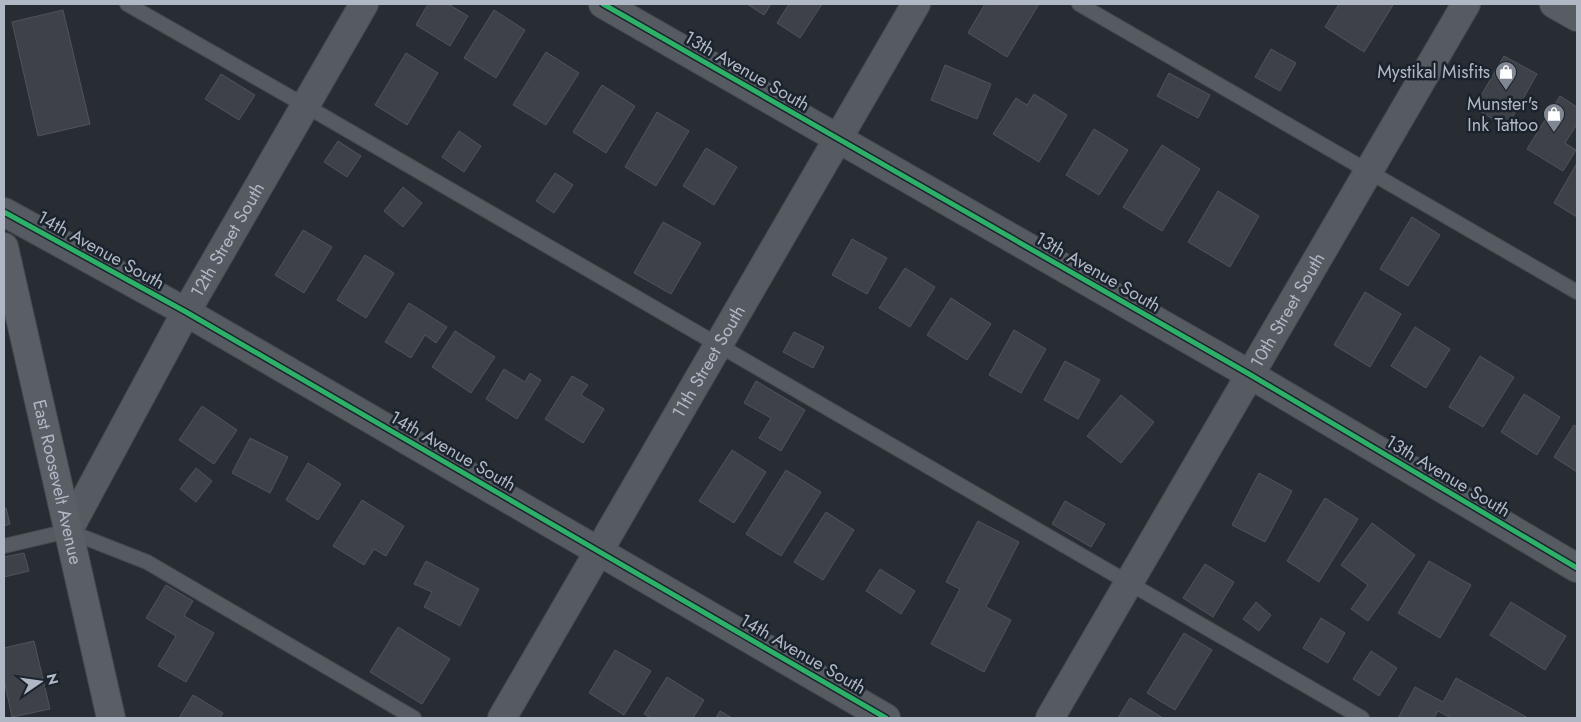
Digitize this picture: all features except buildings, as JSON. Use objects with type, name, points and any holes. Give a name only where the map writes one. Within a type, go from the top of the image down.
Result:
[{"type":"main road","points":[[1554,4],[1577,17]]},
{"type":"street","name":"12th Street South","points":[[68,531],[186,312],[364,4]]},
{"type":"street","name":"13th Avenue South","points":[[603,4],[1249,374],[1577,568]]},
{"type":"street","name":"11th Street South","points":[[502,718],[916,4]]},
{"type":"street","name":"10th Street South","points":[[1050,718],[1466,4]]},
{"type":"street","name":"14th Avenue South","points":[[4,212],[186,312],[886,718]]},
{"type":"street","name":"East Roosevelt Avenue","points":[[4,246],[9,298],[68,531],[110,718]]},
{"type":"lane","points":[[127,4],[1362,718]]},
{"type":"lane","points":[[1079,4],[1577,292]]},
{"type":"lane","points":[[4,546],[68,531],[147,562],[414,718]]},
{"type":"cycle path","points":[[603,4],[1249,374],[1577,568]]},
{"type":"cycle path","points":[[4,212],[186,312],[886,718]]},
{"type":"place","name":"Mystikal Misfits","points":[[1506,91]]},
{"type":"place","name":"Munster's Ink Tattoo","points":[[1554,133]]}]
